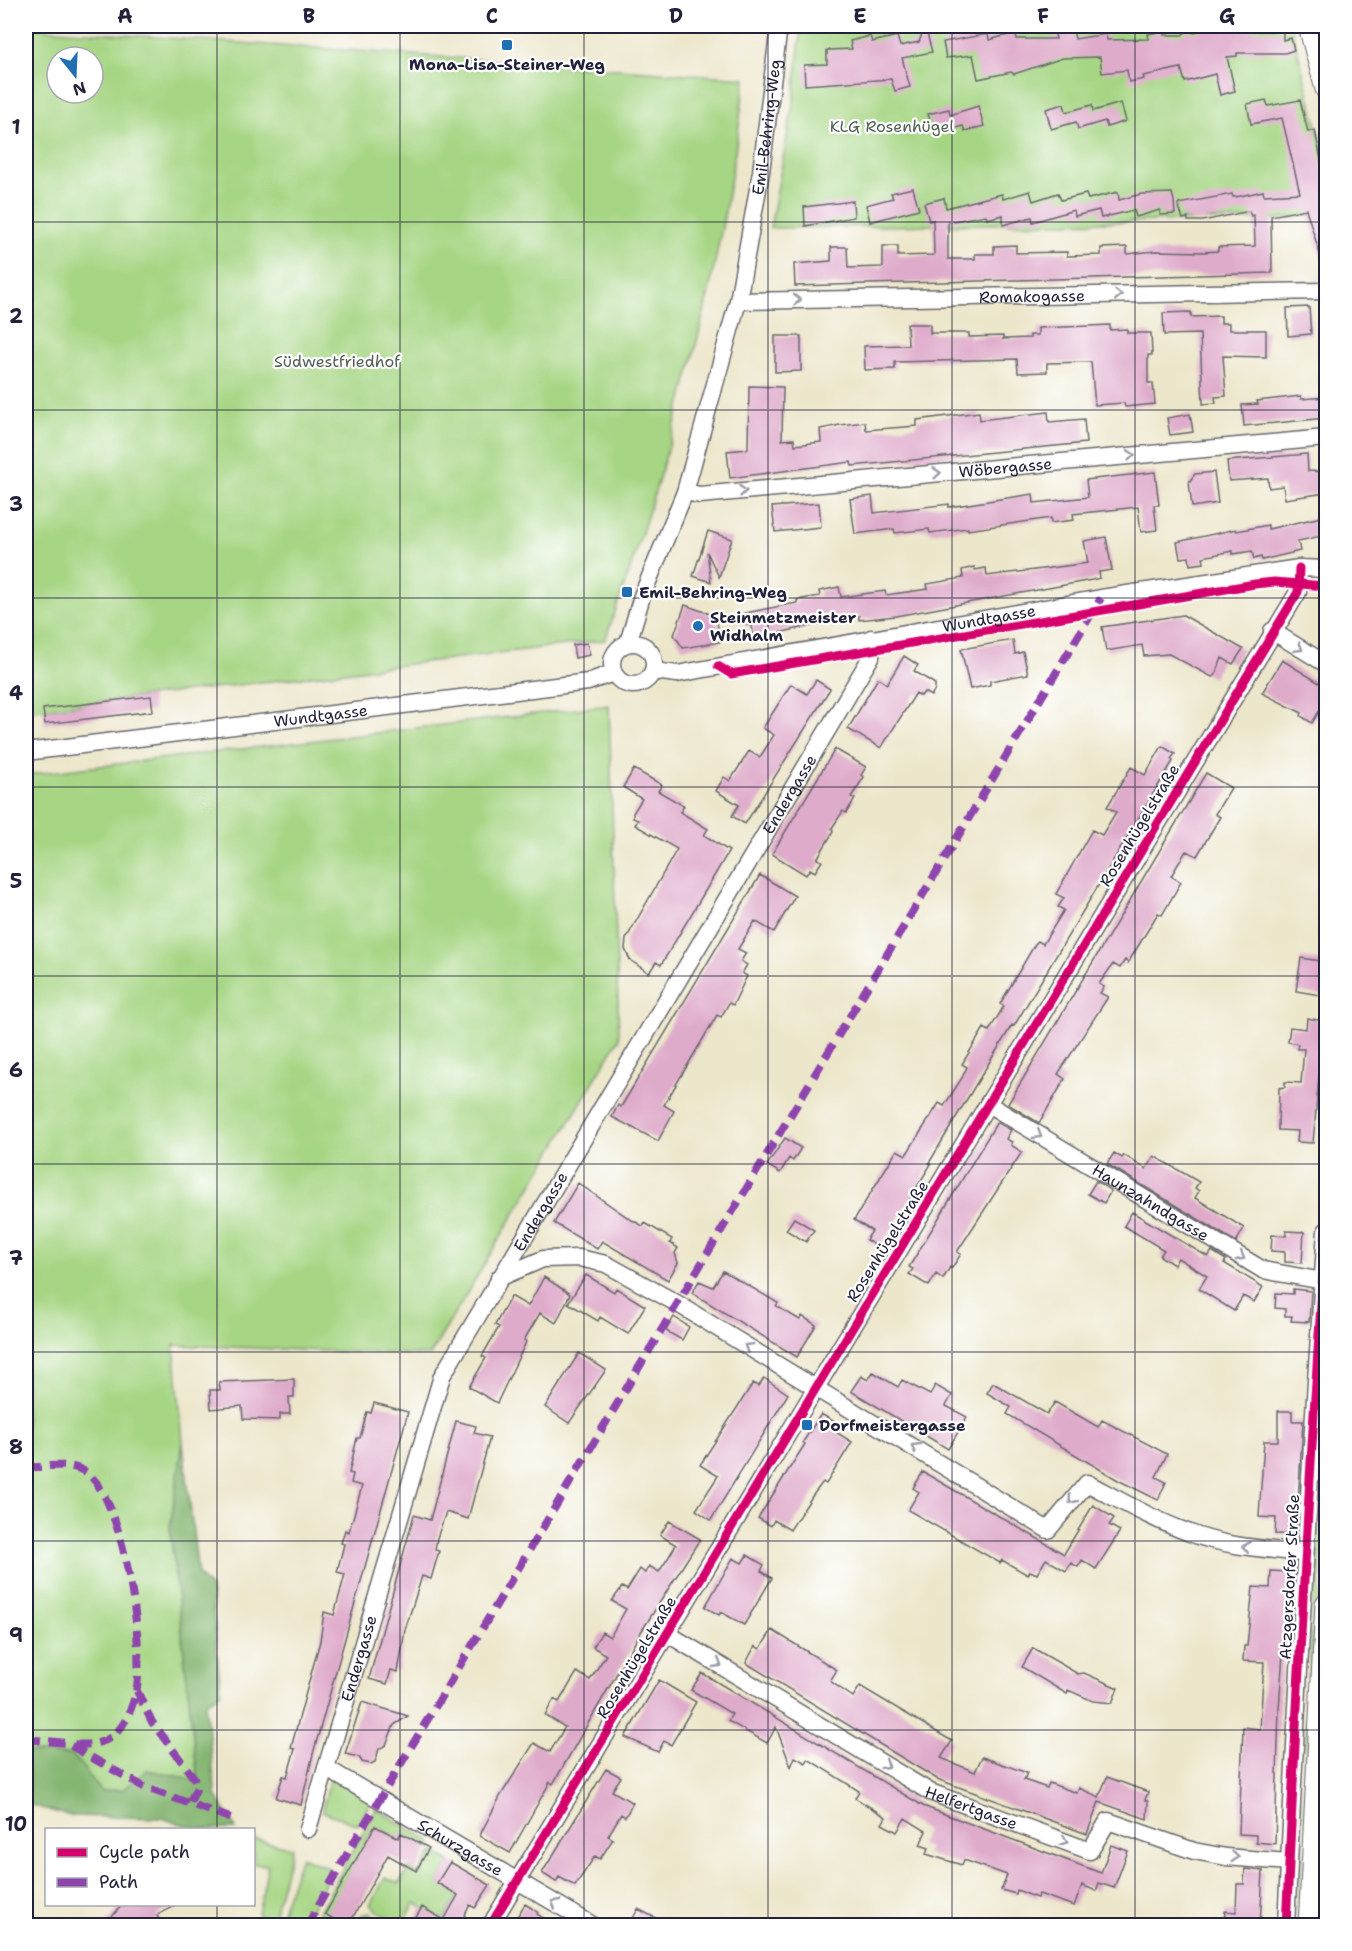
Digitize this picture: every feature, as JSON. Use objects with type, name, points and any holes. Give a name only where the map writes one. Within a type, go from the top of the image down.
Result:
[{"type":"main road","points":[[1309,26],[1326,89]]},
{"type":"main road","points":[[1309,1926],[1326,1604]]},
{"type":"street","name":"Emil-Behring-Weg","points":[[628,643],[639,606],[685,492],[738,301],[761,172],[779,26]]},
{"type":"street","name":"Romakogasse","points":[[738,301],[1326,291]]},
{"type":"street","name":"Wöbergasse","points":[[685,492],[700,495],[1326,438]]},
{"type":"street","name":"Wundtgasse","points":[[654,671],[677,674],[1101,598],[1299,568],[1326,569]]},
{"type":"street","name":"Rosenhügelstraße","points":[[490,1926],[1272,631],[1298,592],[1299,568]]},
{"type":"street","points":[[1272,631],[1326,664]]},
{"type":"street","name":"Endergasse","points":[[308,1829],[442,1376],[871,657],[871,638]]},
{"type":"street","points":[[628,643],[643,645],[653,656],[654,671],[645,683],[630,686],[623,684],[613,673],[612,658],[621,646],[628,643]]},
{"type":"street","name":"Wundtgasse","points":[[26,752],[588,682],[613,673]]},
{"type":"street","name":"Haunzahndgasse","points":[[988,1104],[1263,1270],[1323,1281]]},
{"type":"street","name":"Atzgersdorfer Straße","points":[[1286,1926],[1304,1553],[1316,1421],[1326,1231]]},
{"type":"street","points":[[499,1278],[543,1259],[579,1258],[606,1264],[678,1304],[1048,1530],[1087,1483],[1151,1517],[1192,1534],[1256,1548],[1304,1553]]},
{"type":"street","name":"Helfertgasse","points":[[668,1634],[930,1791],[1090,1851],[1108,1821],[1194,1851],[1226,1857],[1290,1862]]},
{"type":"street","name":"Schurzgasse","points":[[326,1768],[594,1926]]},
{"type":"green space","name":"KLG Rosenhügel","points":[[801,26],[1291,26],[1326,161],[1326,214],[1276,219],[770,228],[794,100]]},
{"type":"green space","name":"Südwestfriedhof","points":[[26,28],[745,78],[723,222],[692,363],[652,503],[605,640],[26,711]]},
{"type":"green space","points":[[609,705],[619,1039],[430,1355],[174,1345],[183,1443],[170,1527],[198,1781],[147,1770],[122,1790],[101,1791],[73,1755],[26,1752],[26,775]]},
{"type":"green space","points":[[1326,1357],[1326,1473],[1301,1925],[1296,1926]]},
{"type":"green space","points":[[183,1443],[198,1575],[211,1588],[221,1692],[205,1704],[216,1795],[235,1828],[196,1828],[161,1818],[71,1816],[26,1804],[26,1752],[73,1755],[101,1791],[122,1790],[147,1770],[198,1780],[170,1527]]},
{"type":"green space","points":[[330,1779],[371,1801],[358,1825],[322,1811]]},
{"type":"green space","points":[[1326,1793],[1326,1925],[1319,1925]]},
{"type":"green space","points":[[376,1809],[432,1842],[429,1848],[402,1833],[398,1838],[375,1826],[320,1925],[311,1926]]},
{"type":"green space","points":[[255,1839],[292,1848],[273,1918],[258,1914],[268,1865],[255,1864]]},
{"type":"green space","points":[[433,1851],[450,1862],[438,1883],[461,1896],[456,1898],[444,1920],[415,1903],[402,1925],[397,1925],[370,1905],[385,1878],[399,1884],[408,1869],[419,1874]]},
{"type":"green space","points":[[301,1857],[329,1868],[330,1874],[302,1925],[277,1925]]},
{"type":"green space","points":[[369,1913],[384,1922],[382,1925],[357,1925],[362,1915]]},
{"type":"building","points":[[925,26],[932,52],[902,58],[910,87],[895,91],[891,79],[805,85],[804,65],[827,64],[827,50],[852,49],[850,41],[870,36],[872,42],[897,36],[900,46],[919,42]]},
{"type":"building","points":[[1072,26],[1075,39],[1106,34],[1107,40],[1149,39],[1148,34],[1163,31],[1164,35],[1182,35],[1188,30],[1195,33],[1204,26],[1213,29],[1248,26],[1249,30],[1283,31],[1283,40],[1291,38],[1294,50],[1285,53],[1237,53],[1237,56],[1227,57],[1235,91],[1220,95],[1215,74],[1185,82],[1181,68],[1143,76],[1144,79],[1129,82],[1127,70],[1102,73],[1100,57],[1063,58],[1014,74],[1011,72],[978,79],[973,55],[946,58],[943,42],[988,34],[989,40],[1015,33],[1017,39],[1056,39],[1054,30]]},
{"type":"building","points":[[1266,100],[1268,106],[1300,100],[1308,132],[1315,130],[1326,185],[1326,264],[1323,264],[1306,209],[1271,216],[1272,273],[795,286],[794,264],[831,261],[831,247],[847,247],[848,268],[883,267],[883,246],[898,246],[898,256],[934,255],[933,220],[929,221],[924,203],[944,198],[946,208],[1002,194],[1003,199],[1030,191],[1033,201],[1058,193],[1061,200],[1086,194],[1088,199],[1118,192],[1119,200],[1141,194],[1172,193],[1175,214],[1160,215],[1160,210],[1136,217],[1134,210],[1101,218],[1099,210],[1075,216],[1074,210],[1033,222],[1032,217],[1003,225],[1003,215],[987,219],[986,215],[948,222],[948,259],[975,259],[975,254],[994,254],[994,246],[1016,245],[1016,253],[1067,252],[1067,256],[1101,255],[1101,248],[1127,247],[1127,254],[1156,251],[1204,252],[1218,251],[1218,247],[1255,246],[1254,215],[1251,216],[1249,211],[1203,221],[1188,221],[1188,218],[1183,219],[1178,204],[1232,194],[1236,197],[1263,191],[1264,195],[1300,193],[1282,118],[1251,124],[1247,104]]},
{"type":"building","points":[[1121,103],[1126,121],[1107,127],[1105,121],[1078,129],[1076,122],[1051,129],[1046,109],[1064,104],[1066,112],[1092,105],[1093,111]]},
{"type":"building","points":[[978,106],[984,126],[965,131],[963,126],[934,134],[928,114],[949,109],[950,115]]},
{"type":"building","points":[[913,188],[919,209],[870,222],[866,205],[893,198],[891,193]]},
{"type":"building","points":[[853,201],[854,217],[805,226],[804,207]]},
{"type":"building","points":[[1309,307],[1311,334],[1288,336],[1287,308]]},
{"type":"building","points":[[1191,312],[1191,317],[1221,316],[1221,323],[1229,323],[1229,330],[1266,330],[1266,357],[1223,356],[1226,396],[1215,397],[1216,403],[1203,404],[1200,334],[1164,335],[1163,313]]},
{"type":"building","points":[[907,324],[930,324],[930,333],[969,333],[969,337],[1003,336],[1003,339],[1030,338],[1030,335],[1038,335],[1038,328],[1110,325],[1110,330],[1127,329],[1127,333],[1151,333],[1152,355],[1148,355],[1148,383],[1153,383],[1155,404],[1125,407],[1124,403],[1095,405],[1091,362],[1047,363],[1047,372],[1018,373],[1017,359],[895,362],[895,369],[865,370],[864,346],[908,345]]},
{"type":"building","points":[[775,336],[801,336],[801,371],[775,372]]},
{"type":"building","points":[[749,386],[783,387],[782,440],[794,439],[795,445],[821,442],[820,429],[840,425],[865,422],[866,430],[917,426],[917,420],[979,412],[980,420],[1048,412],[1049,422],[1084,419],[1086,443],[852,466],[851,462],[730,478],[727,451],[748,449]]},
{"type":"building","points":[[1301,396],[1301,399],[1326,397],[1326,418],[1244,426],[1242,405]]},
{"type":"building","points":[[1190,414],[1193,432],[1170,435],[1167,418]]},
{"type":"building","points":[[1307,454],[1308,471],[1326,472],[1326,493],[1285,499],[1283,486],[1269,488],[1268,478],[1229,481],[1227,461]]},
{"type":"building","points":[[1155,472],[1159,505],[1154,505],[1157,530],[1141,532],[1138,507],[1073,514],[1074,520],[1051,523],[1051,518],[968,530],[968,528],[930,533],[929,529],[895,533],[894,529],[855,534],[850,499],[872,496],[874,513],[949,504],[949,507],[1033,494],[1034,503],[1088,497],[1086,480]]},
{"type":"building","points":[[1214,472],[1218,503],[1192,507],[1189,482],[1195,474]]},
{"type":"building","points":[[819,503],[821,527],[775,532],[772,507]]},
{"type":"building","points":[[1326,516],[1326,535],[1298,541],[1300,551],[1262,560],[1261,557],[1254,559],[1252,551],[1233,554],[1233,551],[1203,557],[1204,563],[1190,565],[1189,557],[1180,558],[1177,542],[1236,529],[1237,531],[1268,525],[1268,529]]},
{"type":"building","points":[[708,531],[732,539],[719,577],[707,552],[711,582],[693,576]]},
{"type":"building","points":[[1106,537],[1112,570],[1099,572],[1100,578],[1092,580],[896,616],[859,620],[859,616],[754,638],[752,626],[731,620],[745,613],[820,596],[819,591],[839,587],[841,597],[885,591],[886,595],[928,589],[927,584],[963,578],[962,570],[974,567],[975,570],[986,568],[987,576],[1088,563],[1084,541]]},
{"type":"building","name":"Steinmetzmeister Widhalm","points":[[685,605],[716,616],[720,642],[683,648],[674,635]]},
{"type":"building","points":[[1183,615],[1243,649],[1233,664],[1222,658],[1215,676],[1212,677],[1169,654],[1144,656],[1142,645],[1106,651],[1102,627]]},
{"type":"building","points":[[1013,640],[1015,654],[1023,652],[1028,674],[990,681],[990,685],[970,689],[961,649]]},
{"type":"building","points":[[587,643],[590,655],[575,658],[573,645]]},
{"type":"building","points":[[904,656],[918,665],[914,671],[935,684],[935,689],[931,696],[924,692],[921,696],[916,693],[881,748],[848,729],[878,678],[887,684]]},
{"type":"building","points":[[1282,660],[1326,687],[1326,700],[1312,723],[1301,716],[1302,713],[1262,693]]},
{"type":"building","points":[[816,680],[830,689],[745,824],[732,816],[739,805],[716,791],[724,777],[730,781],[749,751],[760,757],[774,735],[763,728],[791,684],[807,694]]},
{"type":"building","points":[[151,696],[153,711],[45,724],[43,709]]},
{"type":"building","points":[[1162,746],[1175,754],[1171,759],[1173,761],[1014,1026],[1012,1025],[964,1104],[880,1248],[866,1240],[872,1231],[854,1220],[897,1150],[906,1155],[939,1103],[944,1106],[962,1078],[967,1067],[962,1064],[984,1028],[989,1031],[1004,1006],[1000,1004],[1035,944],[1038,941],[1043,944],[1064,910],[1058,907],[1064,898],[1056,894],[1092,830],[1102,835],[1116,812],[1107,807],[1131,767],[1145,775]]},
{"type":"building","points":[[835,749],[866,767],[861,775],[864,777],[851,797],[855,799],[846,813],[843,811],[832,828],[833,832],[817,859],[822,861],[815,872],[810,869],[806,875],[772,854]]},
{"type":"building","points":[[634,769],[662,785],[658,791],[684,806],[680,812],[708,829],[704,835],[729,851],[661,965],[656,962],[649,973],[630,960],[625,949],[626,939],[677,849],[635,825],[638,820],[633,818],[633,813],[642,799],[623,787]]},
{"type":"building","points":[[1206,773],[1231,788],[1215,814],[1220,817],[1197,856],[1186,851],[1171,876],[1181,882],[1162,915],[1158,913],[1128,963],[1125,960],[1120,968],[1113,964],[1099,984],[1104,987],[1100,993],[1108,997],[1058,1074],[1065,1079],[1039,1123],[1008,1104]]},
{"type":"building","points":[[760,875],[795,896],[774,932],[755,921],[738,949],[746,953],[741,961],[747,965],[742,973],[747,976],[733,1005],[729,1003],[721,1017],[717,1015],[664,1105],[674,1111],[658,1141],[612,1117],[618,1105],[621,1107]]},
{"type":"building","points":[[1301,958],[1326,962],[1326,996],[1296,991]]},
{"type":"building","points":[[1307,1018],[1324,1021],[1313,1143],[1297,1142],[1298,1131],[1278,1130],[1279,1088],[1285,1087],[1285,1082],[1301,1083],[1304,1049],[1297,1049],[1298,1044],[1288,1042],[1290,1027],[1306,1029]]},
{"type":"building","points":[[997,1122],[1011,1130],[1006,1139],[1022,1152],[957,1252],[961,1254],[952,1268],[950,1267],[943,1279],[936,1274],[929,1286],[909,1274],[913,1269],[909,1267]]},
{"type":"building","points":[[785,1138],[801,1148],[793,1161],[789,1158],[780,1173],[767,1165]]},
{"type":"building","points":[[1114,1153],[1122,1158],[1124,1155],[1146,1169],[1154,1156],[1199,1182],[1195,1188],[1199,1191],[1195,1198],[1244,1228],[1236,1242],[1107,1164]]},
{"type":"building","points":[[1096,1181],[1111,1191],[1104,1203],[1088,1194]]},
{"type":"building","points":[[578,1183],[630,1219],[643,1226],[645,1223],[672,1239],[670,1243],[678,1248],[675,1253],[678,1263],[668,1280],[602,1241],[597,1249],[554,1223]]},
{"type":"building","points":[[1132,1212],[1208,1257],[1212,1251],[1226,1260],[1224,1263],[1263,1287],[1254,1302],[1243,1296],[1234,1311],[1199,1289],[1207,1276],[1178,1258],[1174,1265],[1160,1256],[1164,1250],[1124,1226]]},
{"type":"building","points":[[794,1218],[814,1230],[806,1242],[786,1230]]},
{"type":"building","points":[[1286,1231],[1304,1232],[1302,1263],[1285,1262],[1285,1252],[1271,1251],[1272,1235],[1286,1236]]},
{"type":"building","points":[[723,1271],[778,1303],[776,1306],[800,1320],[802,1316],[816,1325],[797,1357],[692,1293],[699,1281],[713,1287]]},
{"type":"building","points":[[586,1275],[614,1292],[616,1288],[645,1306],[628,1334],[600,1317],[598,1321],[568,1303]]},
{"type":"building","points":[[544,1277],[570,1294],[556,1323],[540,1313],[524,1340],[526,1342],[497,1403],[469,1387],[486,1358],[482,1356],[499,1327],[495,1325],[511,1296],[528,1306]]},
{"type":"building","points":[[1293,1289],[1311,1291],[1309,1322],[1291,1321],[1292,1316],[1285,1316],[1285,1309],[1275,1308],[1276,1293],[1293,1294]]},
{"type":"building","points":[[674,1317],[689,1327],[682,1340],[666,1331]]},
{"type":"building","points":[[579,1353],[606,1370],[569,1423],[545,1407]]},
{"type":"building","points":[[873,1372],[898,1387],[902,1380],[930,1395],[935,1385],[952,1395],[946,1406],[967,1417],[948,1449],[851,1391],[861,1376],[868,1380]]},
{"type":"building","points":[[764,1378],[788,1394],[711,1520],[696,1510],[718,1476],[700,1465],[753,1383],[759,1386]]},
{"type":"building","points":[[294,1379],[294,1397],[289,1397],[290,1414],[280,1414],[280,1420],[243,1419],[242,1406],[211,1409],[210,1390],[220,1390],[219,1382]]},
{"type":"building","points":[[993,1383],[1047,1414],[1055,1402],[1098,1427],[1102,1420],[1167,1454],[1156,1477],[1166,1482],[1158,1500],[1118,1480],[1007,1414],[1011,1407],[987,1393]]},
{"type":"building","points":[[374,1403],[408,1412],[313,1754],[301,1805],[276,1798],[283,1776],[287,1777],[295,1749],[291,1748],[320,1641],[324,1612],[334,1615],[345,1574],[337,1572],[344,1544],[341,1543],[345,1530],[349,1532],[362,1486],[351,1483],[353,1474],[349,1473],[357,1438],[360,1438],[367,1412],[371,1413]]},
{"type":"building","points":[[1278,1411],[1292,1411],[1292,1421],[1303,1421],[1296,1535],[1275,1534],[1276,1518],[1259,1517],[1264,1441],[1278,1441]]},
{"type":"building","points":[[821,1414],[835,1422],[831,1429],[852,1442],[826,1484],[823,1482],[790,1530],[774,1520],[771,1526],[758,1518],[805,1444],[803,1442]]},
{"type":"building","points":[[456,1421],[476,1426],[474,1433],[490,1437],[468,1519],[446,1512],[437,1538],[435,1550],[439,1551],[431,1579],[422,1576],[405,1630],[398,1672],[391,1670],[387,1684],[369,1679],[414,1515],[430,1520]]},
{"type":"building","points":[[923,1472],[1064,1554],[1093,1505],[1114,1518],[1109,1525],[1120,1531],[1096,1569],[1082,1560],[1078,1567],[1071,1563],[1066,1571],[1046,1559],[1037,1574],[1030,1571],[1028,1575],[1002,1560],[1000,1563],[908,1510],[919,1492],[913,1488]]},
{"type":"building","points":[[669,1521],[700,1539],[641,1632],[553,1784],[550,1782],[510,1853],[480,1836],[482,1831],[501,1795],[534,1743],[550,1752],[565,1727],[545,1715],[554,1699],[559,1702],[577,1672],[590,1680],[606,1655],[593,1647],[602,1632],[610,1637],[626,1609],[612,1601],[622,1587],[627,1590],[640,1569],[645,1573],[649,1566],[659,1572],[676,1545],[660,1535]]},
{"type":"building","points":[[747,1555],[764,1565],[761,1571],[772,1578],[744,1625],[721,1612],[719,1615],[705,1607],[733,1558],[742,1563]]},
{"type":"building","points":[[1271,1571],[1289,1572],[1279,1708],[1275,1844],[1256,1842],[1256,1835],[1239,1834],[1243,1727],[1260,1729],[1264,1662],[1243,1661],[1244,1646],[1247,1646],[1253,1587],[1270,1588]]},
{"type":"building","points":[[772,1630],[837,1670],[830,1681],[853,1697],[860,1686],[952,1741],[941,1758],[975,1772],[982,1757],[1027,1773],[1024,1780],[1047,1788],[1049,1783],[1077,1793],[1079,1788],[1099,1797],[1107,1777],[1148,1792],[1145,1800],[1148,1801],[1147,1819],[1099,1802],[1087,1834],[937,1779],[746,1663],[755,1646],[760,1649]]},
{"type":"building","points":[[1033,1648],[1078,1674],[1084,1673],[1118,1688],[1112,1703],[1093,1701],[1068,1690],[1067,1694],[1022,1667]]},
{"type":"building","points":[[702,1673],[923,1806],[1101,1873],[1111,1845],[1128,1851],[1114,1888],[1099,1883],[1096,1891],[1082,1885],[1074,1906],[1039,1894],[1037,1898],[1017,1890],[1016,1894],[1001,1890],[1007,1875],[964,1860],[962,1865],[926,1854],[929,1848],[920,1845],[926,1831],[905,1818],[897,1832],[882,1824],[886,1817],[855,1798],[859,1791],[808,1759],[806,1763],[795,1757],[791,1767],[776,1727],[767,1743],[728,1721],[732,1714],[691,1690]]},
{"type":"building","points":[[659,1680],[696,1702],[671,1745],[664,1741],[658,1752],[625,1737]]},
{"type":"building","points":[[362,1702],[408,1716],[394,1725],[386,1745],[379,1749],[375,1762],[371,1764],[362,1762],[359,1757],[345,1754]]},
{"type":"building","points":[[606,1769],[621,1777],[612,1791],[633,1803],[625,1817],[621,1814],[608,1836],[613,1839],[600,1859],[595,1856],[575,1886],[559,1877],[556,1882],[542,1873]]},
{"type":"building","points":[[375,1826],[398,1838],[401,1833],[429,1848],[416,1871],[388,1855],[348,1926],[345,1926],[325,1914]]},
{"type":"building","points":[[450,1862],[490,1885],[475,1908],[470,1905],[459,1926],[411,1926],[422,1907],[444,1920],[458,1895],[437,1883]]},
{"type":"building","points":[[1245,1869],[1263,1871],[1260,1926],[1224,1926],[1225,1911],[1236,1912],[1237,1884],[1244,1884]]},
{"type":"building","points":[[525,1904],[538,1912],[537,1914],[555,1926],[511,1926]]},
{"type":"building","points":[[121,1906],[175,1906],[157,1915],[162,1926],[104,1926]]},
{"type":"building","points":[[638,1909],[671,1926],[629,1926]]},
{"type":"marked path","points":[[307,1926],[351,1847],[1101,598]]},
{"type":"marked path","points":[[26,1468],[56,1466],[78,1468],[98,1485],[110,1509],[121,1540],[129,1574],[138,1643],[138,1671],[133,1703],[123,1725],[111,1737],[100,1742],[69,1744]]},
{"type":"marked path","points":[[137,1691],[152,1722],[194,1778],[197,1787],[189,1804]]},
{"type":"marked path","points":[[26,1739],[66,1743],[144,1787],[238,1821]]},
{"type":"cycle path","points":[[490,1926],[1298,592],[1299,568]]},
{"type":"cycle path","points":[[718,666],[731,674],[1255,584],[1274,582],[1326,586]]},
{"type":"cycle path","points":[[1286,1926],[1304,1578],[1326,1231]]},
{"type":"place","name":"Mona-Lisa-Steiner-Weg","points":[[507,45]]},
{"type":"place","name":"Emil-Behring-Weg","points":[[627,592]]},
{"type":"place","name":"Steinmetzmeister Widhalm","points":[[698,626]]},
{"type":"place","name":"Dorfmeistergasse","points":[[807,1425]]}]
